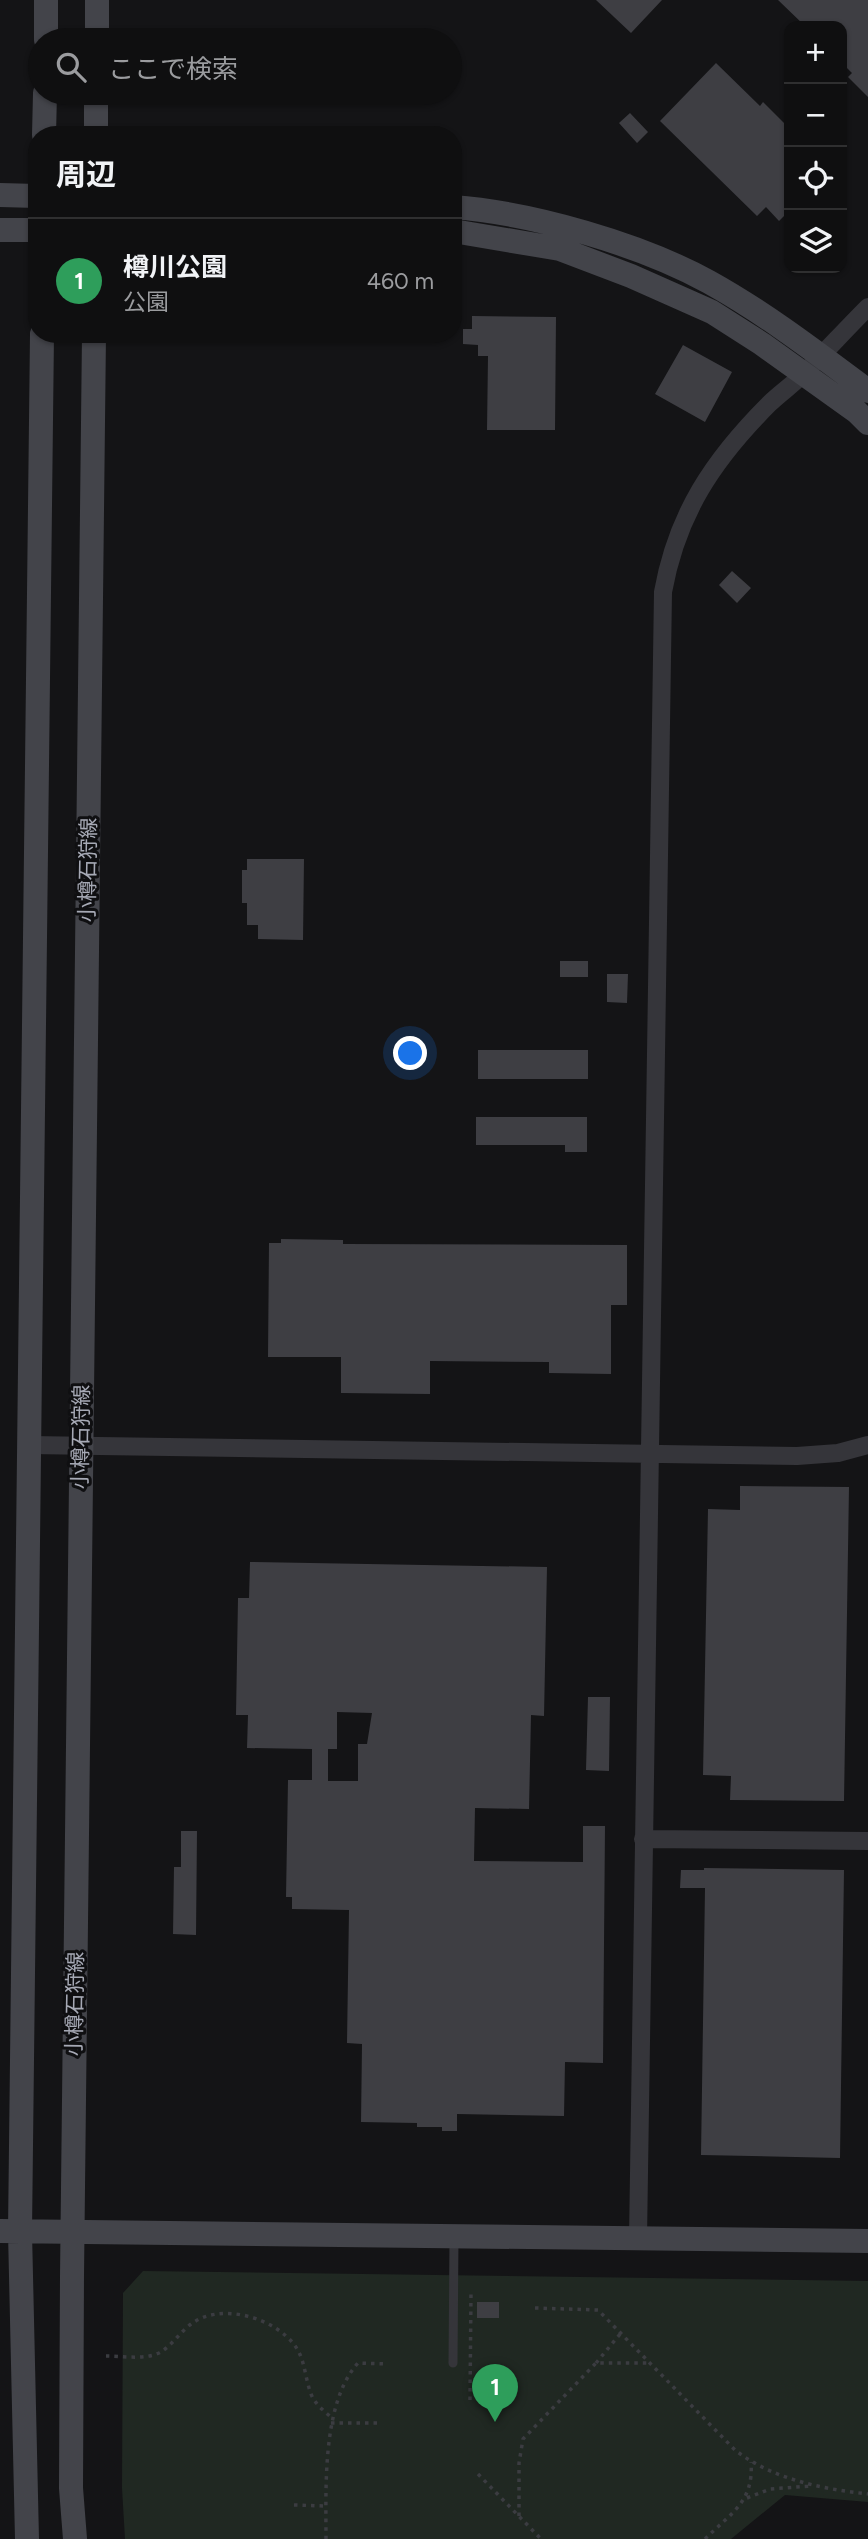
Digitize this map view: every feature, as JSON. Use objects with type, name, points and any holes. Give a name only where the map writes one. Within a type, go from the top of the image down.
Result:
[{"type":"main road","points":[[46,0],[46,28]]},
{"type":"main road","points":[[97,0],[97,28]]},
{"type":"main road","points":[[44,126],[45,105]]},
{"type":"main road","points":[[96,105],[96,126]]},
{"type":"main road","points":[[0,195],[28,196]]},
{"type":"main road","points":[[462,208],[517,215],[577,232],[642,253],[708,282],[785,330],[812,365],[868,423]]},
{"type":"main road","points":[[0,230],[28,230]]},
{"type":"main road","points":[[462,233],[559,249],[631,276],[712,312],[812,365],[868,391]]},
{"type":"main road","points":[[27,2539],[10,2232],[29,1445],[41,343]]},
{"type":"main road","name":"小樽石狩線","points":[[75,2539],[71,2488],[72,2231],[94,343]]},
{"type":"main road","points":[[10,2232],[868,2241]]},
{"type":"street","points":[[638,2239],[663,592],[670,557],[683,520],[705,482],[740,436],[769,404],[812,365],[868,307]]},
{"type":"street","points":[[29,1445],[797,1456],[868,1446]]},
{"type":"street","points":[[643,1839],[868,1841]]},
{"type":"lane","points":[[453,2362],[454,2237]]},
{"type":"path","points":[[470,2400],[471,2292]]},
{"type":"path","points":[[535,2308],[598,2310],[735,2450],[751,2462],[813,2486]]},
{"type":"path","points":[[106,2356],[151,2356],[162,2352],[192,2322],[213,2315],[235,2314],[257,2318],[288,2337],[298,2350],[305,2364],[311,2394],[331,2421],[377,2423]]},
{"type":"path","points":[[519,2516],[519,2463],[523,2439],[621,2333]]},
{"type":"path","points":[[326,2539],[331,2421],[349,2374],[358,2363],[387,2364]]},
{"type":"path","points":[[596,2363],[651,2364]]},
{"type":"path","points":[[746,2499],[752,2479],[751,2462]]},
{"type":"path","points":[[478,2474],[541,2539]]},
{"type":"path","points":[[705,2539],[746,2499],[770,2489],[813,2486],[868,2494]]},
{"type":"path","points":[[295,2505],[326,2506]]},
{"type":"shaded area","points":[[143,2271],[868,2281],[868,2502],[785,2495],[731,2539],[125,2539],[122,2488],[123,2293]]},
{"type":"building","points":[[596,0],[662,0],[631,33]]},
{"type":"building","points":[[778,0],[868,0],[868,97],[848,77],[852,73],[847,68],[847,21],[800,21]]},
{"type":"building","points":[[716,63],[760,106],[763,102],[784,123],[784,216],[779,221],[766,207],[757,216],[660,121]]},
{"type":"building","points":[[630,113],[648,132],[637,143],[619,123]]},
{"type":"building","points":[[472,316],[556,317],[555,430],[487,430],[488,356],[478,356],[478,345],[463,344],[463,329],[472,329]]},
{"type":"building","points":[[683,345],[732,372],[705,422],[655,394]]},
{"type":"building","points":[[732,571],[751,588],[737,603],[719,585]]},
{"type":"building","points":[[247,859],[304,859],[303,940],[258,939],[258,925],[247,925],[247,903],[242,903],[242,870],[247,870]]},
{"type":"building","points":[[560,961],[588,961],[588,977],[560,977]]},
{"type":"building","points":[[607,974],[628,974],[627,1003],[607,1002]]},
{"type":"building","points":[[478,1050],[588,1050],[588,1079],[478,1079]]},
{"type":"building","points":[[476,1117],[587,1117],[587,1152],[565,1152],[565,1145],[476,1145]]},
{"type":"building","points":[[281,1239],[343,1240],[343,1244],[627,1245],[627,1305],[611,1305],[611,1374],[549,1373],[549,1362],[430,1361],[430,1394],[341,1393],[341,1357],[268,1357],[269,1243],[281,1243]]},
{"type":"building","points":[[740,1486],[849,1487],[844,1801],[730,1800],[731,1776],[703,1775],[708,1509],[740,1510]]},
{"type":"building","points":[[250,1562],[547,1567],[544,1716],[531,1715],[529,1809],[475,1808],[474,1861],[583,1862],[583,1826],[605,1826],[603,2063],[565,2062],[564,2116],[457,2114],[457,2131],[442,2131],[442,2127],[417,2127],[417,2123],[361,2122],[362,2044],[347,2043],[349,1910],[292,1909],[292,1897],[286,1897],[288,1780],[312,1780],[312,1749],[247,1748],[248,1715],[236,1715],[238,1598],[249,1598]],"holes":[[[337,1712],[372,1713],[367,1744],[358,1744],[358,1781],[328,1781],[328,1749],[337,1749]]]},
{"type":"building","points":[[588,1697],[610,1697],[609,1771],[586,1770]]},
{"type":"building","points":[[181,1831],[197,1831],[196,1935],[173,1934],[174,1867],[181,1867]]},
{"type":"building","points":[[681,1870],[844,1870],[840,2158],[701,2155],[705,1888],[680,1888]]},
{"type":"building","points":[[477,2302],[499,2302],[499,2318],[477,2318]]},
{"type":"place","name":"樽川公園","points":[[495,2422]]}]
